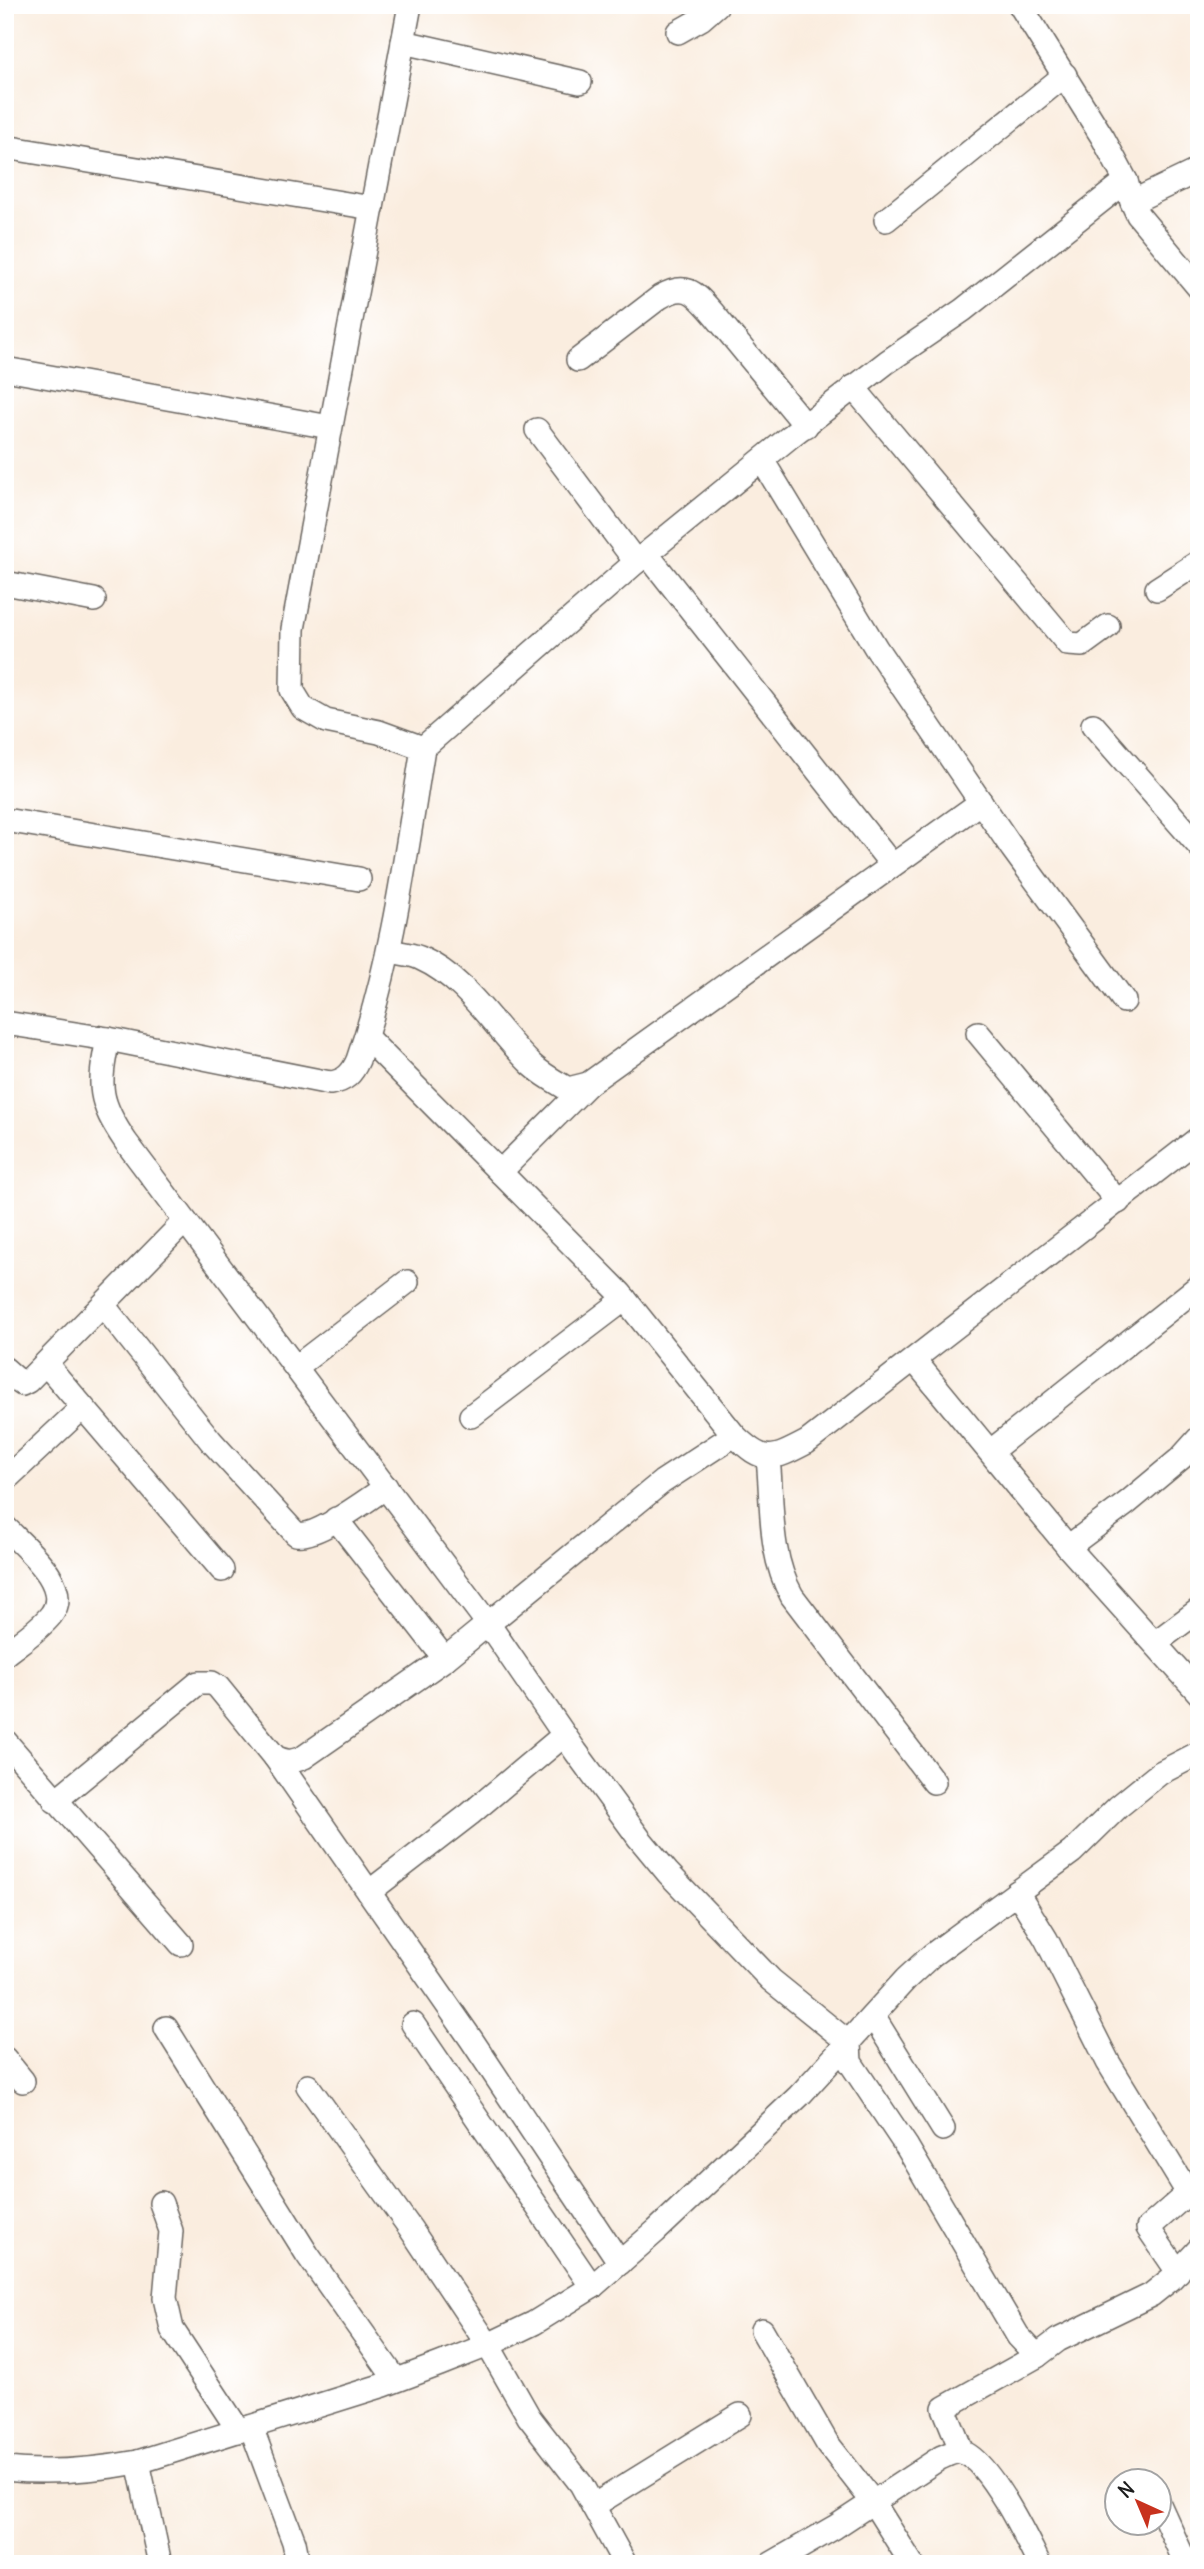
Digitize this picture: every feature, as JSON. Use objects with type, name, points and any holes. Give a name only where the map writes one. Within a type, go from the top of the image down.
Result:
[{"type":"street","points":[[410,5],[293,629],[292,690],[303,708],[326,721],[379,733],[423,748]]},
{"type":"street","points":[[678,33],[717,5]]},
{"type":"street","points":[[1028,8],[1103,138],[1139,215],[1199,288]]},
{"type":"street","points":[[403,42],[580,82]]},
{"type":"street","points":[[886,220],[1065,75]]},
{"type":"street","points":[[5,147],[372,208]]},
{"type":"street","points":[[5,1023],[108,1039],[330,1083],[340,1082],[354,1069],[366,1037],[389,951],[423,748],[641,558],[853,387],[1129,192],[1199,170]]},
{"type":"street","points":[[578,360],[673,289],[687,289],[699,297],[713,313],[806,426]]},
{"type":"street","points":[[5,369],[330,428]]},
{"type":"street","points":[[853,387],[1068,644],[1082,645],[1108,626]]},
{"type":"street","points":[[537,430],[892,865]]},
{"type":"street","points":[[762,460],[876,648],[981,802],[1124,1001]]},
{"type":"street","points":[[1157,589],[1199,562]]},
{"type":"street","points":[[5,583],[94,600]]},
{"type":"street","points":[[1093,724],[1199,846]]},
{"type":"street","points":[[500,1172],[588,1084],[981,802]]},
{"type":"street","points":[[5,820],[359,879]]},
{"type":"street","points":[[389,951],[418,957],[435,966],[464,989],[532,1065],[550,1079],[568,1089],[588,1084]]},
{"type":"street","points":[[978,1033],[1118,1202]]},
{"type":"street","points":[[366,1037],[594,1265],[625,1299],[734,1436],[750,1451],[768,1458],[785,1454],[807,1442],[1199,1138]]},
{"type":"street","points":[[108,1039],[102,1068],[102,1095],[109,1116],[489,1625],[618,1810],[668,1873],[771,1980],[849,2043],[850,2062],[907,2147],[1018,2336],[1037,2357]]},
{"type":"street","points":[[5,1369],[22,1384],[46,1364],[185,1221]]},
{"type":"street","points":[[296,1367],[407,1282]]},
{"type":"street","points":[[991,1451],[1199,1286]]},
{"type":"street","points":[[471,1416],[625,1299]]},
{"type":"street","points":[[103,1305],[211,1441],[289,1528],[302,1535],[336,1519],[386,1487]]},
{"type":"street","points":[[915,1360],[1068,1547],[1199,1693]]},
{"type":"street","points":[[46,1364],[222,1570]]},
{"type":"street","points":[[5,1480],[82,1408]]},
{"type":"street","points":[[275,1757],[294,1762],[304,1757],[445,1659],[662,1482],[734,1436]]},
{"type":"street","points":[[1068,1547],[1136,1496],[1181,1458],[1199,1437]]},
{"type":"street","points":[[768,1458],[773,1531],[782,1579],[934,1782]]},
{"type":"street","points":[[336,1519],[445,1659]]},
{"type":"street","points":[[5,1527],[46,1571],[58,1591],[58,1604],[51,1615],[5,1654]]},
{"type":"street","points":[[1155,1643],[1199,1610]]},
{"type":"street","points":[[55,1801],[198,1683],[212,1683],[218,1687],[275,1757],[471,2039],[620,2263]]},
{"type":"street","points":[[369,1892],[470,1814],[564,1735]]},
{"type":"street","points":[[5,1741],[181,1944]]},
{"type":"street","points":[[5,2469],[74,2471],[138,2462],[396,2380],[488,2345],[534,2323],[592,2287],[620,2263],[799,2096],[932,1955],[1072,1852],[1160,1773],[1196,1761]]},
{"type":"street","points":[[1017,1892],[1046,1939],[1108,2062],[1188,2193],[1148,2228],[1178,2272]]},
{"type":"street","points":[[873,2016],[943,2129]]},
{"type":"street","points":[[413,2024],[592,2287]]},
{"type":"street","points":[[166,2028],[336,2297],[396,2380]]},
{"type":"street","points":[[5,2059],[23,2081]]},
{"type":"street","points":[[308,2086],[410,2228],[488,2345],[529,2417],[581,2484],[625,2564]]},
{"type":"street","points":[[161,2203],[171,2231],[165,2298],[172,2329],[245,2429],[294,2542],[296,2552],[291,2564]]},
{"type":"street","points":[[962,2452],[944,2409],[1037,2357],[1058,2340],[1151,2295],[1199,2249]]},
{"type":"street","points":[[762,2330],[827,2442],[873,2502],[912,2564]]},
{"type":"street","points":[[593,2506],[740,2415]]},
{"type":"street","points":[[771,2564],[940,2458],[962,2452],[980,2464],[1000,2492],[1039,2564]]},
{"type":"street","points":[[138,2462],[160,2564]]},
{"type":"street","points":[[1172,2533],[1186,2564]]}]
